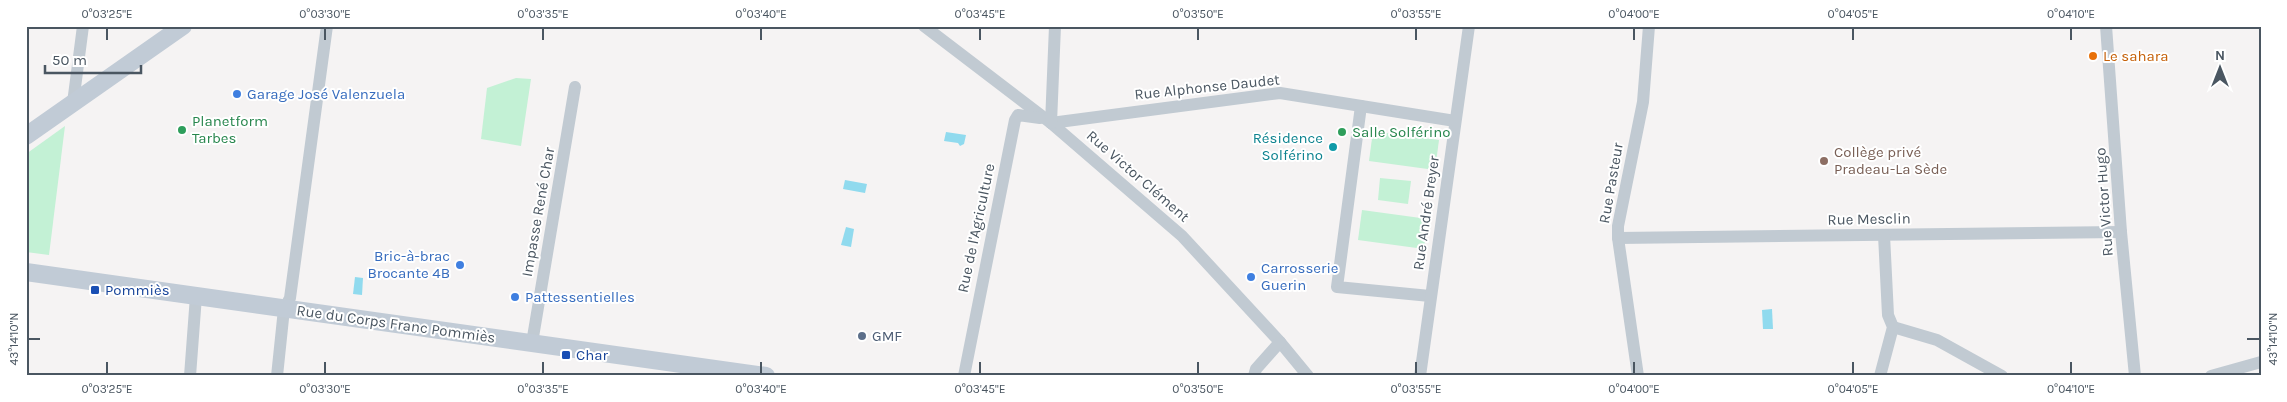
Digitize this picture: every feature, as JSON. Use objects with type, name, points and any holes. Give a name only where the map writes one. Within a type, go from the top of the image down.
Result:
[{"type":"main road","points":[[26,136],[183,26]]},
{"type":"main road","name":"Rue du Corps Franc Pommiès","points":[[26,272],[731,373],[766,376]]},
{"type":"street","points":[[73,103],[83,26]]},
{"type":"street","points":[[278,376],[284,309],[290,298],[327,26]]},
{"type":"street","name":"Rue Victor Clément","points":[[924,26],[1048,121],[1182,236],[1280,342],[1308,376]]},
{"type":"street","points":[[1048,121],[1055,26]]},
{"type":"street","name":"Rue André Breyer","points":[[1420,376],[1469,26]]},
{"type":"street","name":"Rue Pasteur","points":[[1638,376],[1618,238],[1620,209],[1643,102],[1649,26]]},
{"type":"street","name":"Rue Victor Hugo","points":[[2106,26],[2121,232],[2135,376]]},
{"type":"street","name":"Impasse René Char","points":[[532,343],[575,87]]},
{"type":"street","name":"Rue Alphonse Daudet","points":[[1048,121],[1280,93],[1455,121]]},
{"type":"street","points":[[1361,106],[1337,287],[1430,296]]},
{"type":"street","name":"Rue de l'Agriculture","points":[[964,376],[1015,120],[1021,114],[1048,121]]},
{"type":"street","name":"Rue Mesclin","points":[[1618,238],[2121,232]]},
{"type":"street","points":[[1880,376],[1893,327],[1888,315],[1884,234]]},
{"type":"street","points":[[190,376],[196,296]]},
{"type":"street","points":[[1893,327],[1937,340],[2002,376]]},
{"type":"street","points":[[1254,376],[1256,369],[1280,342]]},
{"type":"street","points":[[2212,376],[2261,362]]},
{"type":"green space","points":[[516,78],[531,79],[521,146],[481,139],[487,88]]},
{"type":"green space","points":[[65,126],[49,255],[26,252],[26,154]]},
{"type":"green space","points":[[1373,131],[1439,140],[1435,170],[1369,161]]},
{"type":"green space","points":[[1380,178],[1411,181],[1408,204],[1378,200]]},
{"type":"green space","points":[[1362,210],[1428,219],[1424,249],[1358,240]]},
{"type":"water","points":[[946,132],[966,135],[964,144],[960,146],[958,143],[944,141]]},
{"type":"water","points":[[845,180],[867,184],[865,193],[843,189]]},
{"type":"water","points":[[846,227],[854,229],[851,247],[841,245]]},
{"type":"water","points":[[355,277],[363,278],[362,295],[353,294]]},
{"type":"water","points":[[1772,309],[1773,329],[1763,329],[1762,310]]},
{"type":"place","name":"Le sahara","points":[[2093,56]]},
{"type":"place","name":"Garage José Valenzuela","points":[[237,94]]},
{"type":"place","name":"Planetform Tarbes","points":[[182,130]]},
{"type":"place","name":"Salle Solférino","points":[[1342,132]]},
{"type":"place","name":"Résidence Solférino","points":[[1333,147]]},
{"type":"place","name":"Collège privé Pradeau-La Sède","points":[[1824,161]]},
{"type":"place","name":"Bric-à-brac Brocante 4B","points":[[460,265]]},
{"type":"place","name":"Carrosserie Guerin","points":[[1251,277]]},
{"type":"place","name":"Pommiès","points":[[95,290]]},
{"type":"place","name":"Pattessentielles","points":[[515,297]]},
{"type":"place","name":"GMF","points":[[862,336]]},
{"type":"place","name":"Char","points":[[566,355]]}]
